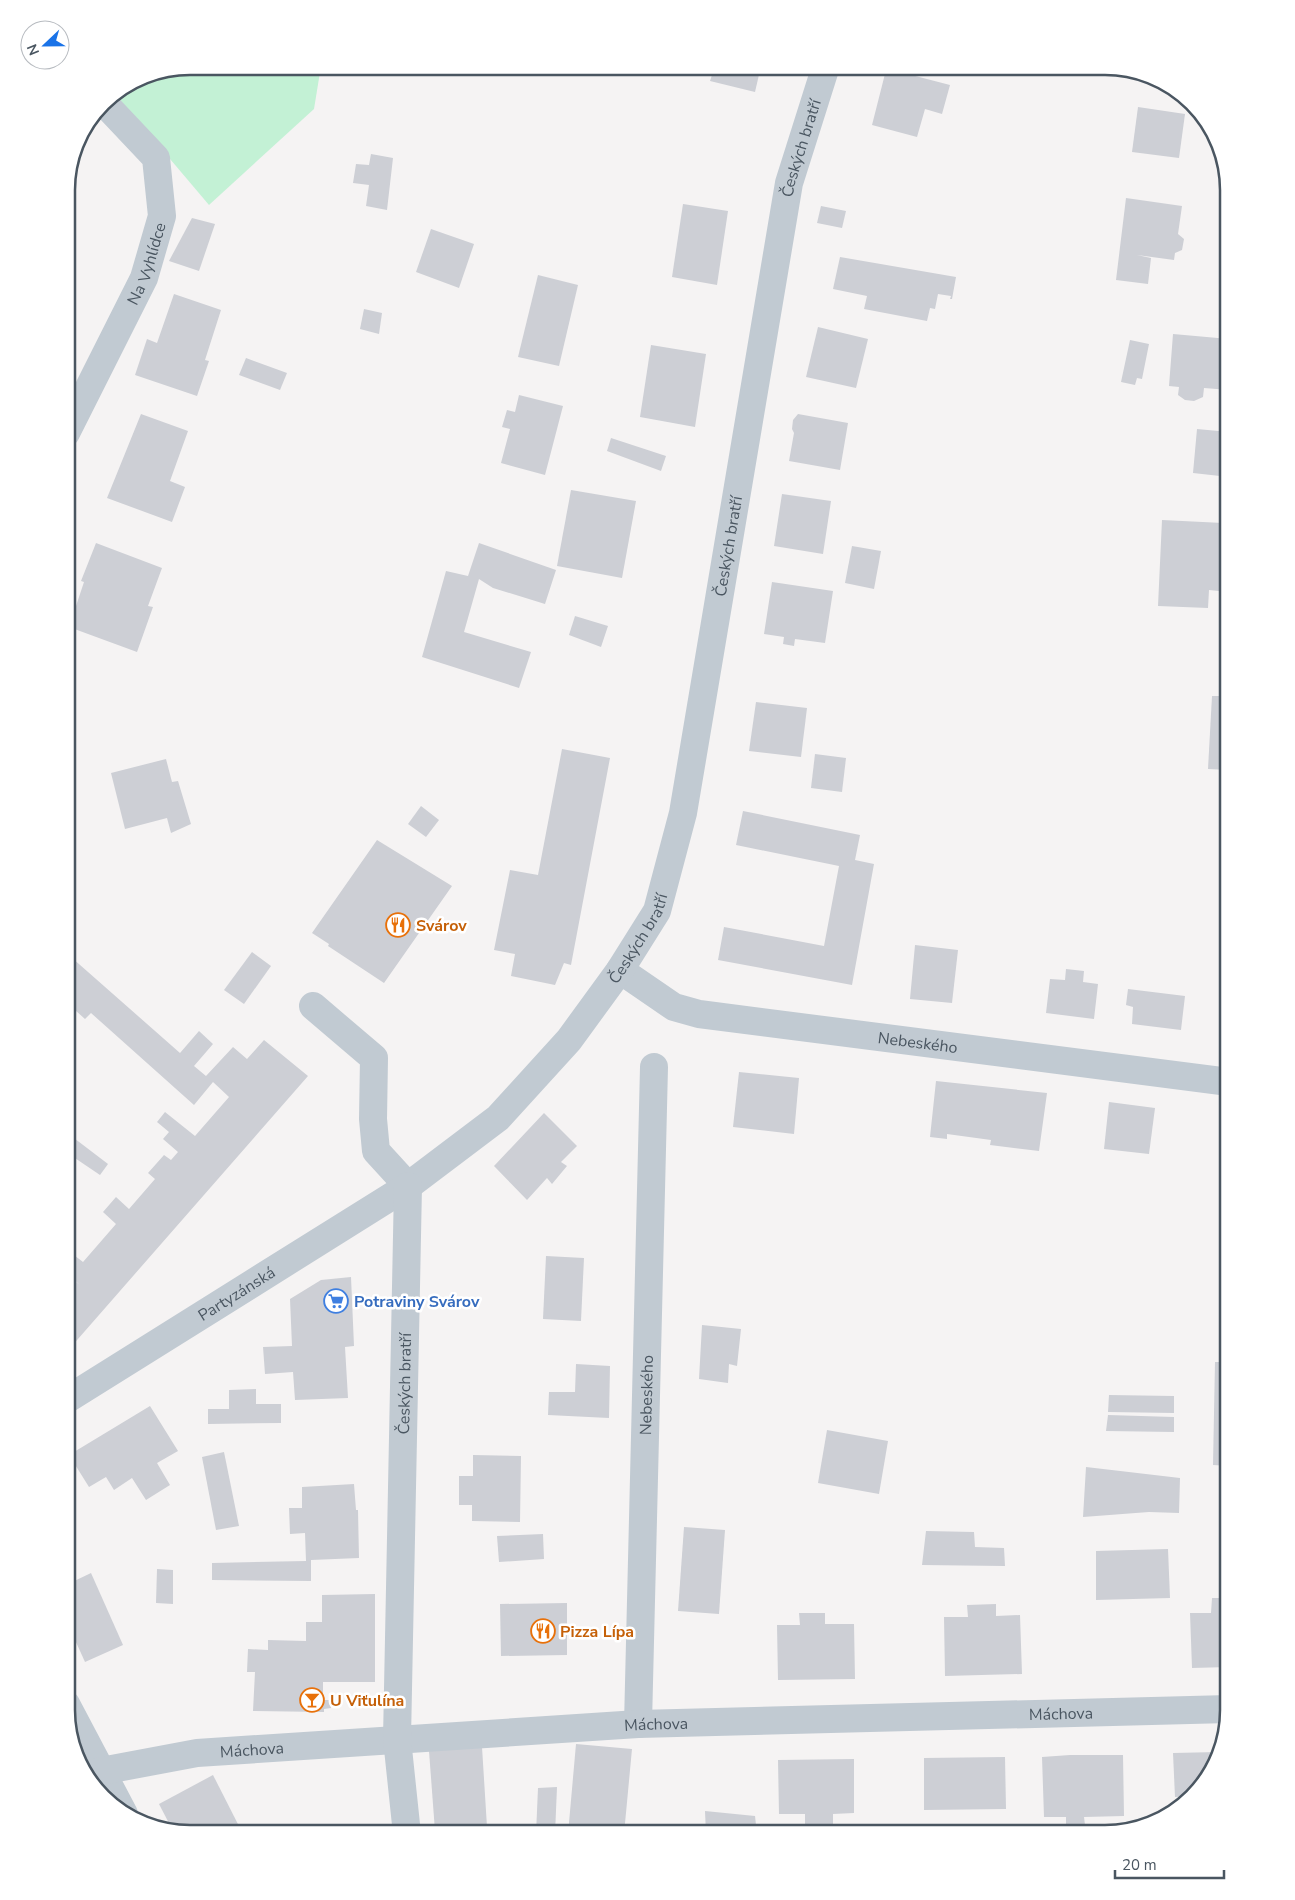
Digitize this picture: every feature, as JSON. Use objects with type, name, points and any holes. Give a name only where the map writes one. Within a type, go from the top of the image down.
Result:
[{"type":"street","name":"Českých bratří","points":[[406,1825],[397,1738],[408,1186],[498,1118],[569,1040],[620,970],[657,911],[683,814],[790,183],[823,75]]},
{"type":"street","name":"Na Vyhlídce","points":[[75,415],[144,278],[162,216],[156,158],[109,108]]},
{"type":"street","name":"Nebeského","points":[[620,970],[674,1007],[699,1014],[1220,1081]]},
{"type":"street","points":[[313,1006],[374,1058],[373,1119],[376,1151],[408,1186]]},
{"type":"street","name":"Nebeského","points":[[638,1724],[654,1067]]},
{"type":"street","name":"Partyzánská","points":[[75,1394],[408,1186]]},
{"type":"street","name":"Máchova","points":[[93,1772],[197,1752],[638,1724],[1220,1709]]},
{"type":"street","points":[[78,1733],[93,1772]]},
{"type":"green space","points":[[320,75],[314,109],[209,205],[119,99],[132,90],[146,84],[175,76]]},
{"type":"building","points":[[712,75],[759,75],[755,92],[710,81]]},
{"type":"building","points":[[885,75],[912,75],[950,85],[942,114],[925,109],[917,137],[872,125]]},
{"type":"building","points":[[1138,107],[1185,114],[1179,158],[1132,152]]},
{"type":"building","points":[[371,154],[393,158],[387,210],[366,206],[369,185],[353,183],[356,164],[369,165]]},
{"type":"building","points":[[1126,198],[1182,206],[1178,234],[1184,239],[1182,250],[1175,253],[1174,260],[1137,255],[1151,258],[1148,284],[1116,280]]},
{"type":"building","points":[[683,204],[728,211],[717,285],[672,277]]},
{"type":"building","points":[[821,206],[846,211],[842,228],[817,223]]},
{"type":"building","points":[[192,218],[215,224],[199,271],[169,261]]},
{"type":"building","points":[[431,229],[474,244],[459,288],[416,272]]},
{"type":"building","points":[[840,257],[956,277],[952,299],[950,299],[951,296],[938,294],[935,309],[930,308],[927,321],[864,309],[867,296],[833,289]]},
{"type":"building","points":[[538,275],[578,285],[559,366],[518,357]]},
{"type":"building","points":[[174,294],[221,310],[205,360],[209,361],[197,396],[135,375],[147,339],[157,343]]},
{"type":"building","points":[[364,309],[382,313],[379,334],[360,329]]},
{"type":"building","points":[[818,327],[868,339],[856,388],[806,377]]},
{"type":"building","points":[[1173,334],[1220,338],[1220,389],[1204,388],[1203,397],[1194,401],[1185,400],[1178,395],[1179,387],[1169,386]]},
{"type":"building","points":[[1130,340],[1149,344],[1142,379],[1137,378],[1135,385],[1121,382]]},
{"type":"building","points":[[651,345],[706,354],[695,427],[640,417]]},
{"type":"building","points":[[246,358],[287,373],[280,390],[239,375]]},
{"type":"building","points":[[519,395],[563,406],[545,475],[501,463],[510,429],[502,427],[507,410],[515,412]]},
{"type":"building","points":[[141,414],[188,431],[170,481],[185,487],[172,522],[107,498]]},
{"type":"building","points":[[798,414],[848,423],[840,470],[789,461],[794,433],[792,429],[793,420]]},
{"type":"building","points":[[1197,429],[1220,431],[1220,476],[1193,473]]},
{"type":"building","points":[[611,438],[666,456],[661,471],[607,451]]},
{"type":"building","points":[[571,490],[636,501],[622,578],[557,566]]},
{"type":"building","points":[[782,494],[831,501],[823,554],[774,546]]},
{"type":"building","points":[[1162,520],[1220,523],[1219,591],[1209,590],[1208,608],[1158,606]]},
{"type":"building","points":[[96,543],[162,568],[148,606],[153,607],[137,652],[75,629],[75,609],[84,582],[81,581]]},
{"type":"building","points":[[479,543],[556,570],[545,604],[493,588],[479,579],[464,632],[531,652],[519,688],[422,657],[446,571],[468,576]]},
{"type":"building","points":[[852,546],[881,551],[874,589],[845,583]]},
{"type":"building","points":[[772,582],[833,591],[825,643],[795,639],[794,646],[783,644],[784,637],[764,634]]},
{"type":"building","points":[[575,616],[608,626],[601,647],[569,635]]},
{"type":"building","points":[[1212,696],[1220,696],[1220,770],[1208,769]]},
{"type":"building","points":[[756,702],[807,708],[801,757],[749,751]]},
{"type":"building","points":[[562,749],[610,758],[571,965],[564,963],[555,985],[511,976],[515,954],[494,950],[510,870],[538,875]]},
{"type":"building","points":[[815,754],[846,758],[842,792],[811,788]]},
{"type":"building","points":[[166,759],[172,782],[178,781],[191,824],[171,833],[167,818],[125,829],[111,773]]},
{"type":"building","points":[[421,806],[439,820],[426,837],[408,824]]},
{"type":"building","points":[[743,811],[860,835],[855,860],[874,864],[852,985],[718,960],[724,927],[824,946],[839,866],[736,845]]},
{"type":"building","points":[[377,840],[452,886],[384,983],[328,946],[329,944],[312,933]]},
{"type":"building","points":[[915,945],[958,950],[952,1003],[910,999]]},
{"type":"building","points":[[252,952],[271,966],[244,1004],[224,990]]},
{"type":"building","points":[[75,961],[180,1053],[199,1031],[213,1044],[194,1066],[206,1076],[233,1047],[247,1059],[264,1040],[308,1076],[75,1342],[75,1281],[80,1285],[75,1281],[75,1256],[83,1262],[116,1224],[103,1212],[116,1197],[129,1209],[155,1179],[148,1173],[164,1155],[171,1160],[178,1152],[163,1139],[169,1132],[157,1122],[165,1112],[195,1136],[229,1097],[213,1082],[194,1105],[91,1013],[85,1019],[75,1010]]},
{"type":"building","points":[[1066,969],[1084,971],[1083,982],[1098,984],[1094,1019],[1046,1013],[1050,979],[1065,980]]},
{"type":"building","points":[[1128,989],[1185,996],[1181,1030],[1132,1024],[1133,1007],[1126,1005]]},
{"type":"building","points":[[739,1072],[799,1078],[794,1134],[733,1127]]},
{"type":"building","points":[[936,1081],[1047,1093],[1039,1151],[990,1145],[991,1140],[947,1134],[947,1139],[930,1137]]},
{"type":"building","points":[[1109,1102],[1155,1108],[1149,1154],[1104,1149]]},
{"type":"building","points":[[544,1113],[577,1146],[561,1162],[567,1166],[552,1184],[547,1178],[527,1200],[494,1166]]},
{"type":"building","points":[[75,1139],[108,1164],[100,1175],[75,1158]]},
{"type":"building","points":[[546,1256],[584,1258],[581,1321],[543,1319]]},
{"type":"building","points":[[351,1277],[354,1346],[345,1347],[348,1398],[295,1400],[293,1372],[265,1374],[263,1347],[292,1346],[290,1299],[321,1280]]},
{"type":"building","points":[[702,1325],[741,1329],[737,1366],[729,1364],[728,1383],[699,1379]]},
{"type":"building","points":[[1215,1362],[1220,1362],[1220,1465],[1213,1465]]},
{"type":"building","points":[[576,1364],[610,1366],[609,1418],[548,1415],[549,1392],[575,1392]]},
{"type":"building","points":[[256,1389],[256,1404],[281,1404],[281,1423],[208,1424],[208,1409],[229,1409],[229,1390]]},
{"type":"building","points":[[1109,1395],[1174,1396],[1174,1413],[1108,1412]]},
{"type":"building","points":[[150,1406],[178,1451],[157,1463],[170,1485],[146,1500],[132,1478],[114,1490],[106,1477],[89,1487],[75,1465],[75,1451]]},
{"type":"building","points":[[1108,1415],[1174,1417],[1174,1432],[1106,1431]]},
{"type":"building","points":[[827,1430],[888,1441],[879,1494],[818,1483]]},
{"type":"building","points":[[224,1452],[239,1526],[216,1530],[202,1457]]},
{"type":"building","points":[[473,1455],[521,1456],[520,1522],[472,1521],[472,1505],[459,1505],[459,1476],[473,1476]]},
{"type":"building","points":[[1086,1467],[1180,1478],[1179,1513],[1149,1512],[1083,1517]]},
{"type":"building","points":[[354,1484],[356,1510],[358,1510],[359,1558],[311,1560],[311,1581],[212,1580],[212,1563],[306,1561],[305,1533],[290,1534],[289,1508],[302,1508],[302,1487]]},
{"type":"building","points":[[684,1527],[725,1530],[719,1614],[678,1611]]},
{"type":"building","points":[[926,1531],[974,1532],[975,1547],[1004,1548],[1005,1566],[922,1565]]},
{"type":"building","points":[[543,1534],[544,1559],[499,1562],[497,1536]]},
{"type":"building","points":[[1168,1549],[1170,1598],[1096,1600],[1096,1551]]},
{"type":"building","points":[[157,1569],[173,1570],[173,1604],[156,1603]]},
{"type":"building","points":[[91,1573],[123,1645],[85,1662],[75,1640],[75,1581]]},
{"type":"building","points":[[375,1594],[375,1682],[323,1682],[323,1700],[331,1700],[331,1708],[324,1709],[324,1712],[253,1711],[255,1672],[247,1672],[248,1649],[268,1650],[268,1640],[306,1641],[306,1622],[322,1622],[322,1595]]},
{"type":"building","points":[[1212,1598],[1220,1598],[1220,1667],[1192,1668],[1190,1613],[1211,1613]]},
{"type":"building","points":[[567,1603],[567,1655],[501,1656],[500,1604]]},
{"type":"building","points":[[996,1604],[996,1616],[1020,1615],[1022,1674],[945,1676],[944,1617],[968,1617],[967,1605]]},
{"type":"building","points":[[799,1613],[825,1613],[825,1624],[854,1624],[855,1679],[778,1680],[777,1625],[800,1625]]},
{"type":"building","points":[[576,1744],[632,1749],[625,1825],[569,1825]]},
{"type":"building","points":[[482,1747],[487,1825],[435,1825],[429,1751]]},
{"type":"building","points":[[1212,1752],[1205,1768],[1180,1797],[1175,1797],[1173,1753]]},
{"type":"building","points":[[1123,1755],[1124,1816],[1084,1817],[1085,1825],[1066,1825],[1066,1817],[1044,1817],[1042,1757]]},
{"type":"building","points":[[1005,1757],[1006,1809],[924,1810],[924,1758]]},
{"type":"building","points":[[854,1759],[854,1813],[833,1814],[833,1825],[805,1825],[805,1814],[779,1814],[778,1760]]},
{"type":"building","points":[[213,1775],[238,1825],[169,1823],[159,1804]]},
{"type":"building","points":[[557,1787],[555,1825],[536,1825],[538,1788]]},
{"type":"building","points":[[705,1811],[755,1816],[756,1825],[706,1825]]},
{"type":"place","name":"Svárov","points":[[398,925]]},
{"type":"place","name":"Potraviny Svárov","points":[[336,1301]]},
{"type":"place","name":"Pizza Lípa","points":[[543,1631]]},
{"type":"place","name":"U Viťulína","points":[[312,1700]]}]
